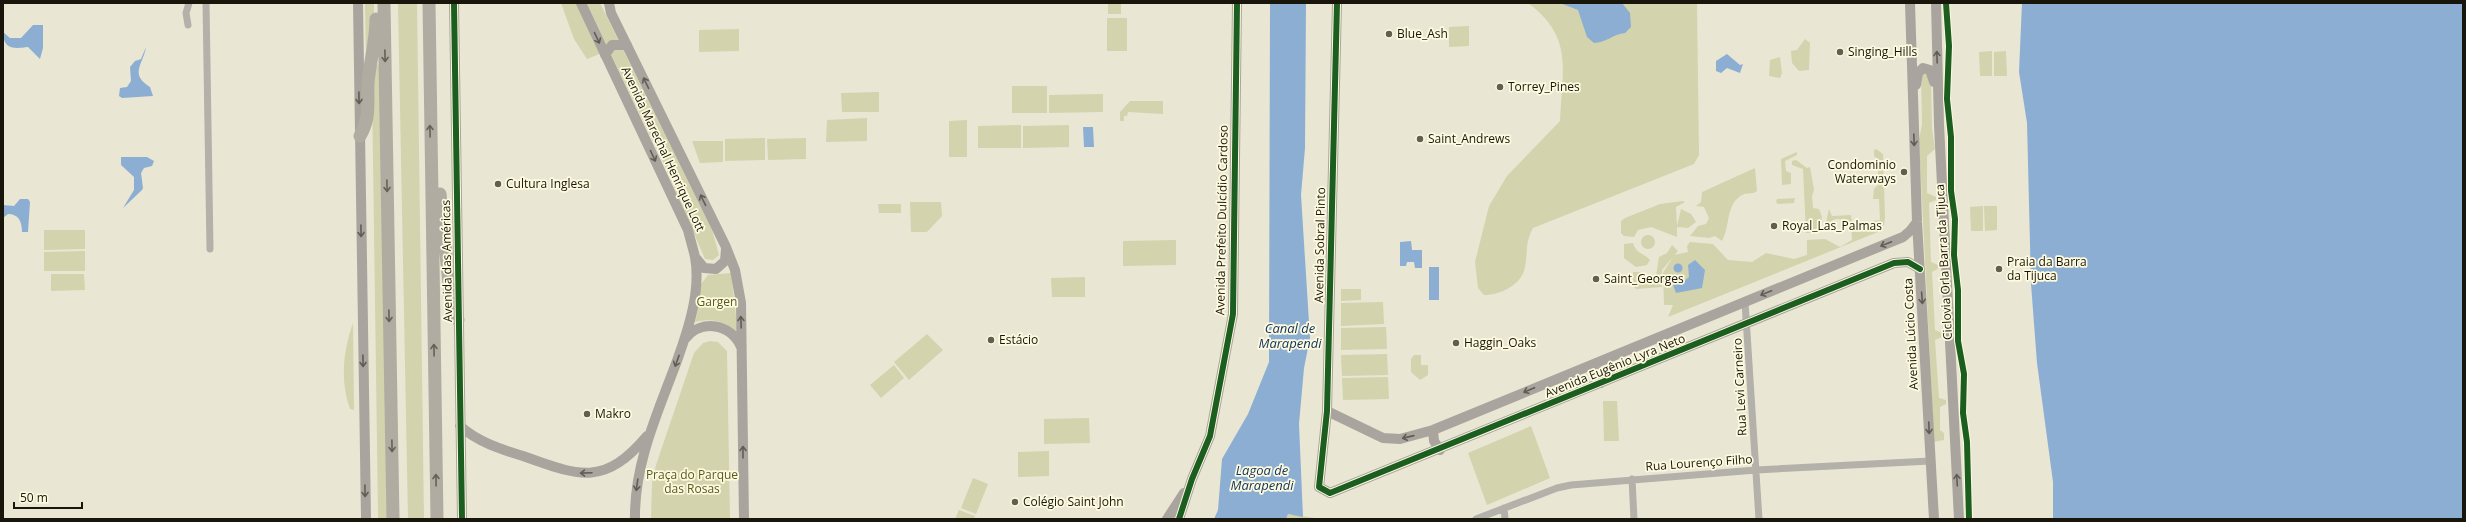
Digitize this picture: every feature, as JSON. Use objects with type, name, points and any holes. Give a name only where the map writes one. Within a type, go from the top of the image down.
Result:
[{"type":"highway","points":[[360,136],[368,118],[368,82],[375,45],[376,3]]},
{"type":"highway","points":[[384,3],[393,519]]},
{"type":"highway","name":"Avenida das Américas","points":[[429,3],[437,519]]},
{"type":"highway","points":[[431,170],[439,185],[450,294],[458,320]]},
{"type":"street","points":[[188,24],[186,13],[189,3]]},
{"type":"street","points":[[206,3],[210,249]]},
{"type":"street","points":[[358,3],[366,519]]},
{"type":"street","name":"Avenida Marechal Henrique Lott","points":[[581,3],[688,230],[695,258],[696,283],[693,309],[684,341],[651,431],[637,482],[635,519]]},
{"type":"street","name":"Avenida Marechal Henrique Lott","points":[[609,3],[611,13],[726,247],[738,284],[742,351],[744,519]]},
{"type":"street","name":"Avenida Prefeito Dulcídio Cardoso","points":[[1192,479],[1210,436],[1233,314],[1237,3]]},
{"type":"street","name":"Avenida Sobral Pinto","points":[[1319,488],[1328,411],[1337,3]]},
{"type":"street","name":"Avenida Lúcio Costa","points":[[1910,3],[1912,112],[1917,222],[1934,519]]},
{"type":"street","points":[[1936,3],[1939,125],[1959,519]]},
{"type":"street","name":"Avenida das Américas","points":[[455,4],[458,320],[462,519]]},
{"type":"street","points":[[605,55],[612,45],[627,45]]},
{"type":"street","points":[[1912,112],[1918,73],[1921,69],[1927,68],[1933,74],[1939,125]]},
{"type":"street","name":"Avenida Eugênio Lyra Neto","points":[[1328,411],[1383,438],[1400,439],[1433,430],[1903,237],[1917,222]]},
{"type":"street","points":[[695,258],[704,268],[716,269],[725,261],[726,247]]},
{"type":"street","name":"Avenida Eugênio Lyra Neto","points":[[1319,488],[1330,493],[1440,450],[1894,263],[1908,262],[1920,269]]},
{"type":"street","name":"Rua Levi Carneiro","points":[[1745,302],[1748,324],[1759,519]]},
{"type":"street","points":[[684,341],[697,329],[706,326],[715,326],[732,333],[739,341],[742,351]]},
{"type":"street","points":[[1594,364],[1601,383]]},
{"type":"street","points":[[460,426],[474,437],[490,445],[566,472],[581,474],[599,471],[617,464],[636,449],[651,431]]},
{"type":"street","points":[[1433,430],[1434,441],[1440,450]]},
{"type":"street","name":"Rua Lourenço Filho","points":[[1476,519],[1571,485],[1756,470],[1930,461]]},
{"type":"street","points":[[1167,519],[1192,479]]},
{"type":"street","points":[[1180,519],[1192,479]]},
{"type":"street","points":[[1632,479],[1634,519]]},
{"type":"street","points":[[1504,508],[1505,519]]},
{"type":"green space","points":[[365,3],[374,3],[374,42],[366,59]]},
{"type":"green space","points":[[398,3],[417,3],[424,519],[408,519]]},
{"type":"green space","points":[[561,3],[577,3],[602,53],[587,59],[574,39]]},
{"type":"green space","points":[[600,3],[712,230],[719,255],[713,260],[705,259],[667,171],[587,4]]},
{"type":"green space","points":[[1108,3],[1121,3],[1121,14],[1108,14]]},
{"type":"green space","points":[[1528,3],[1697,3],[1699,155],[1694,164],[1533,228],[1530,233],[1525,267],[1520,279],[1515,284],[1503,291],[1490,295],[1484,295],[1478,288],[1475,262],[1489,206],[1507,176],[1560,121],[1563,70],[1559,42],[1553,29],[1543,16]]},
{"type":"green space","points":[[1107,18],[1127,18],[1127,51],[1107,51]]},
{"type":"green space","points":[[1469,26],[1469,46],[1449,47],[1449,27]]},
{"type":"green space","points":[[739,29],[739,51],[699,52],[699,30]]},
{"type":"green space","points":[[1805,39],[1810,43],[1809,70],[1799,71],[1792,63],[1791,51],[1797,50]]},
{"type":"green space","points":[[1992,51],[1992,76],[1980,76],[1979,52]]},
{"type":"green space","points":[[2006,51],[2007,76],[1994,76],[1994,52]]},
{"type":"green space","points":[[1780,57],[1782,73],[1780,78],[1769,76],[1770,60]]},
{"type":"green space","points":[[377,64],[381,67],[387,519],[378,519],[372,89]]},
{"type":"green space","points":[[1923,73],[1927,73],[1931,77],[1932,128],[1935,149],[1927,156],[1927,193],[1936,197],[1936,200],[1929,203],[1931,262],[1938,265],[1939,268],[1932,272],[1935,330],[1942,333],[1942,337],[1935,340],[1939,398],[1946,400],[1946,404],[1940,407],[1940,430],[1944,433],[1944,440],[1934,442],[1919,140],[1922,124],[1921,76]]},
{"type":"green space","points":[[1012,86],[1047,86],[1047,113],[1012,113]]},
{"type":"green space","points":[[879,92],[879,112],[842,112],[841,93]]},
{"type":"green space","points":[[1103,94],[1103,112],[1049,113],[1049,95]]},
{"type":"green space","points":[[1130,101],[1163,101],[1163,114],[1128,112],[1127,116],[1124,116],[1124,121],[1120,121],[1120,112]]},
{"type":"green space","points":[[867,118],[867,141],[826,142],[827,120]]},
{"type":"green space","points":[[967,120],[967,157],[949,157],[949,121]]},
{"type":"green space","points":[[1021,125],[1021,148],[978,148],[978,126]]},
{"type":"green space","points":[[1069,125],[1069,147],[1023,148],[1023,126]]},
{"type":"green space","points":[[765,138],[765,160],[725,161],[725,139]]},
{"type":"green space","points":[[806,138],[806,159],[768,160],[767,139]]},
{"type":"green space","points":[[692,141],[723,141],[723,162],[700,163]]},
{"type":"green space","points":[[1876,149],[1883,154],[1885,217],[1884,225],[1878,232],[1668,317],[1673,305],[1664,305],[1663,273],[1674,255],[1688,252],[1687,246],[1690,242],[1713,244],[1728,260],[1752,262],[1766,253],[1794,259],[1807,255],[1807,240],[1825,239],[1840,247],[1852,240],[1851,223],[1836,219],[1831,221],[1825,227],[1829,209],[1832,216],[1851,215],[1852,223],[1858,224],[1859,230],[1872,229],[1872,221],[1880,220],[1879,199],[1873,199],[1874,189],[1878,185],[1878,160],[1874,156],[1874,150]]},
{"type":"green space","points":[[1797,152],[1797,155],[1785,161],[1786,171],[1791,173],[1791,184],[1782,185],[1781,159]]},
{"type":"green space","points":[[1796,160],[1807,168],[1810,167],[1814,190],[1812,196],[1813,208],[1819,209],[1822,217],[1820,225],[1812,233],[1806,233],[1803,169],[1792,165],[1792,161]]},
{"type":"green space","points":[[1755,168],[1757,191],[1742,195],[1733,204],[1722,241],[1715,236],[1709,238],[1690,236],[1698,226],[1706,224],[1709,218],[1704,207],[1696,206],[1701,202],[1702,192]]},
{"type":"green space","points":[[1795,198],[1794,203],[1778,204],[1776,202],[1777,199]]},
{"type":"green space","points":[[910,202],[941,202],[942,216],[927,232],[911,232]]},
{"type":"green space","points":[[1685,202],[1676,207],[1677,226],[1681,209],[1691,214],[1696,222],[1688,228],[1677,227],[1677,237],[1651,227],[1638,230],[1634,237],[1624,236],[1621,233],[1621,221],[1625,218],[1660,204]]},
{"type":"green space","points":[[878,204],[901,204],[901,213],[879,213]]},
{"type":"green space","points":[[1983,206],[1983,231],[1971,231],[1970,207]]},
{"type":"green space","points":[[1984,206],[1997,206],[1997,230],[1985,231]]},
{"type":"green space","points":[[44,230],[85,230],[85,249],[44,250]]},
{"type":"green space","points":[[1648,235],[1653,237],[1655,242],[1653,247],[1648,249],[1643,247],[1641,242],[1643,237]]},
{"type":"green space","points":[[1176,240],[1176,265],[1123,266],[1123,241]]},
{"type":"green space","points":[[1633,243],[1634,247],[1638,251],[1650,260],[1647,265],[1636,267],[1624,258],[1624,244]]},
{"type":"green space","points":[[1672,245],[1678,251],[1662,270],[1662,287],[1636,289],[1633,286],[1633,272],[1640,272],[1648,278],[1656,276],[1659,257],[1667,253]]},
{"type":"green space","points":[[85,251],[85,271],[44,271],[44,252]]},
{"type":"green space","name":"Gargen","points":[[731,273],[738,333],[723,323],[707,320],[695,322],[698,309],[698,288],[708,275]]},
{"type":"green space","points":[[51,274],[84,274],[85,290],[51,291]]},
{"type":"green space","points":[[1085,277],[1085,297],[1052,297],[1051,278]]},
{"type":"green space","points":[[1341,289],[1361,289],[1361,300],[1341,301]]},
{"type":"green space","points":[[1383,302],[1384,324],[1341,326],[1341,303]]},
{"type":"green space","points":[[353,323],[354,410],[350,409],[344,377],[345,355]]},
{"type":"green space","points":[[1386,327],[1387,349],[1341,350],[1341,328]]},
{"type":"green space","points":[[927,334],[943,350],[909,380],[894,362]]},
{"type":"green space","name":"Praça do Parque das Rosas","points":[[710,341],[718,342],[727,351],[730,519],[651,519],[652,483],[656,465],[694,353],[703,343]]},
{"type":"green space","points":[[1387,354],[1388,375],[1342,376],[1341,355]]},
{"type":"green space","points":[[1414,355],[1421,355],[1421,365],[1428,365],[1428,375],[1420,380],[1411,372],[1411,359]]},
{"type":"green space","points":[[894,365],[904,378],[881,398],[870,385]]},
{"type":"green space","points":[[1388,377],[1389,399],[1343,400],[1342,378]]},
{"type":"green space","points":[[1603,401],[1617,401],[1619,441],[1604,441]]},
{"type":"green space","points":[[1089,418],[1090,443],[1044,444],[1044,419]]},
{"type":"green space","points":[[1531,426],[1550,478],[1487,505],[1468,453]]},
{"type":"green space","points":[[1049,451],[1049,476],[1018,477],[1018,452]]},
{"type":"green space","points":[[973,478],[988,484],[976,514],[961,508]]},
{"type":"green space","points":[[959,510],[975,516],[974,519],[955,519]]},
{"type":"green space","points":[[1288,514],[1315,518],[1315,519],[1286,519]]},
{"type":"water","points":[[1270,3],[1306,3],[1305,148],[1301,195],[1310,338],[1304,368],[1299,424],[1303,517],[1288,514],[1286,519],[1214,519],[1218,510],[1222,459],[1248,414],[1269,362]]},
{"type":"water","points":[[1560,3],[1622,3],[1630,13],[1631,27],[1625,33],[1602,42],[1594,43],[1587,37],[1578,10]]},
{"type":"water","points":[[2022,3],[2463,3],[2463,519],[2053,519],[2053,482],[2037,363],[2031,284],[2027,123],[2019,72]]},
{"type":"water","points":[[33,25],[43,25],[43,48],[40,59],[28,47],[10,47],[3,38],[3,32],[10,38],[21,38]]},
{"type":"water","points":[[146,47],[139,73],[140,78],[150,87],[153,96],[122,98],[119,96],[120,88],[127,87],[131,81],[130,67],[135,61],[141,59]]},
{"type":"water","points":[[1727,54],[1740,65],[1743,64],[1740,73],[1727,68],[1721,73],[1716,71],[1716,61]]},
{"type":"water","points":[[1083,127],[1093,127],[1094,147],[1084,147]]},
{"type":"water","points":[[121,157],[147,157],[154,161],[152,166],[144,168],[141,173],[142,190],[123,208],[134,190],[134,177],[121,165]]},
{"type":"water","points":[[20,199],[28,199],[30,202],[28,232],[22,232],[19,219],[15,215],[8,214],[3,218],[3,205],[14,206]]},
{"type":"water","points":[[1411,241],[1412,250],[1422,250],[1422,268],[1415,268],[1414,262],[1407,262],[1406,266],[1400,266],[1400,242]]},
{"type":"water","points":[[1695,260],[1705,270],[1702,288],[1676,293],[1673,285],[1675,282],[1682,283],[1689,277],[1688,265]]},
{"type":"water","points":[[1678,263],[1683,268],[1678,273],[1673,268]]},
{"type":"water","points":[[1429,267],[1439,267],[1439,300],[1429,300]]},
{"type":"cycle path","points":[[454,3],[462,519]]},
{"type":"cycle path","points":[[1179,519],[1192,479],[1210,436],[1233,314],[1237,3]]},
{"type":"cycle path","points":[[1337,3],[1327,411],[1319,487],[1330,493],[1894,263],[1908,262],[1920,269]]},
{"type":"cycle path","name":"Ciclovia Orla Barra da Tijuca","points":[[1946,3],[1949,46],[1947,99],[1951,137],[1951,191],[1955,219],[1954,255],[1958,290],[1958,341],[1964,374],[1963,413],[1967,442],[1969,519]]},
{"type":"place","name":"Blue_Ash","points":[[1389,34]]},
{"type":"place","name":"Singing_Hills","points":[[1840,52]]},
{"type":"place","name":"Torrey_Pines","points":[[1500,87]]},
{"type":"place","name":"Saint_Andrews","points":[[1420,139]]},
{"type":"place","name":"Condominio Waterways","points":[[1904,172]]},
{"type":"place","name":"Cultura Inglesa","points":[[498,184]]},
{"type":"place","name":"Royal_Las_Palmas","points":[[1774,226]]},
{"type":"place","name":"Praia da Barra da Tijuca","points":[[1999,269]]},
{"type":"place","name":"Saint_Georges","points":[[1596,279]]},
{"type":"place","name":"Estácio","points":[[991,340]]},
{"type":"place","name":"Haggin_Oaks","points":[[1456,343]]},
{"type":"place","name":"Makro","points":[[587,414]]},
{"type":"place","name":"Colégio Saint John","points":[[1015,502]]},
{"type":"water label","name":"Canal de Marapendi","points":[[1290,336]]},
{"type":"water label","name":"Lagoa de Marapendi","points":[[1262,478]]}]
